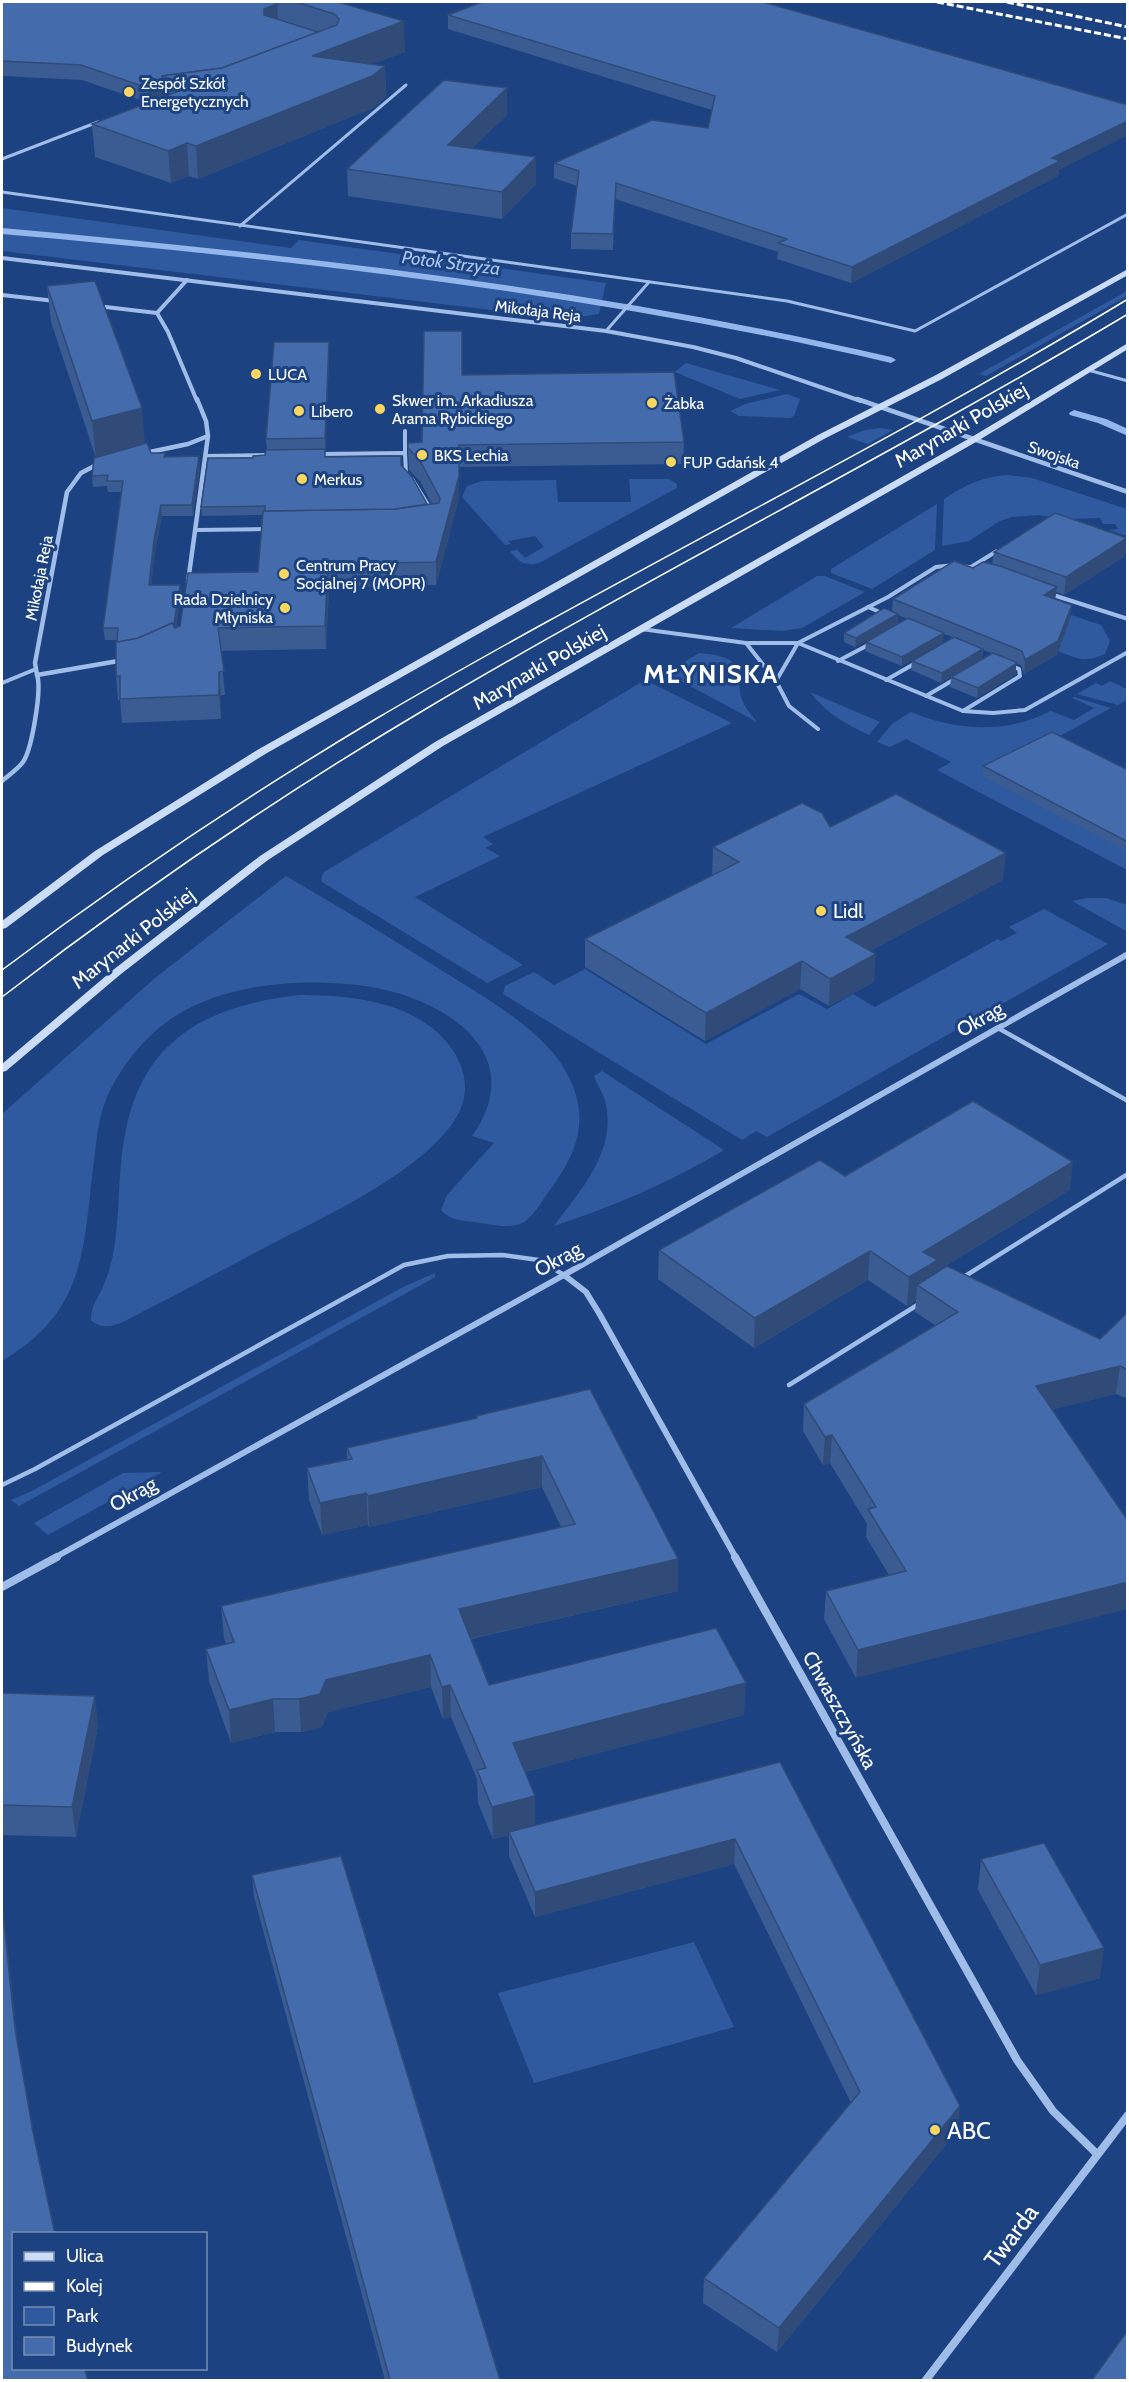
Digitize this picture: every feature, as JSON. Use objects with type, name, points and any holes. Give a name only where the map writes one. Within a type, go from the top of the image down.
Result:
[{"type":"main road","points":[[2,926],[99,853],[263,750],[878,407],[964,363],[1128,271]]},
{"type":"main road","name":"Marynarki Polskiej","points":[[2,1069],[117,972],[264,858],[439,744],[973,440],[1128,345]]},
{"type":"street","name":"Mikołaja Reja","points":[[2,258],[606,331],[693,347],[735,358],[973,440]]},
{"type":"street","points":[[157,313],[187,280]]},
{"type":"street","points":[[2,295],[67,302]]},
{"type":"street","points":[[88,305],[157,313]]},
{"type":"street","points":[[157,313],[172,341],[206,422],[208,436],[207,456],[187,585]]},
{"type":"street","points":[[138,454],[188,444],[208,436]]},
{"type":"street","name":"Swojska","points":[[973,440],[1128,492]]},
{"type":"street","name":"Mikołaja Reja","points":[[2,781],[24,760],[32,733],[40,683],[35,663],[67,492],[81,473],[92,466],[108,461]]},
{"type":"street","points":[[36,672],[128,659]]},
{"type":"street","name":"Okrąg","points":[[2,1587],[564,1275],[1128,954]]},
{"type":"street","name":"Chwaszczyńska","points":[[564,1275],[586,1292],[599,1313],[1017,2060],[1036,2091],[1061,2122],[1097,2154]]},
{"type":"street","name":"Twarda","points":[[926,2380],[1128,2115]]},
{"type":"lane","points":[[240,225],[406,85]]},
{"type":"lane","points":[[2,159],[100,122]]},
{"type":"lane","points":[[2,192],[787,301],[915,331],[1128,214]]},
{"type":"lane","points":[[606,331],[649,282]]},
{"type":"lane","points":[[1088,370],[1128,381]]},
{"type":"lane","points":[[405,431],[405,472],[416,483],[432,512]]},
{"type":"lane","points":[[312,454],[405,453]]},
{"type":"lane","points":[[207,456],[277,455]]},
{"type":"lane","points":[[195,530],[266,529]]},
{"type":"lane","points":[[971,567],[999,549]]},
{"type":"lane","points":[[776,681],[798,643],[868,607],[936,567],[971,567],[988,572]]},
{"type":"lane","points":[[1043,592],[1128,619]]},
{"type":"lane","points":[[868,607],[887,615]]},
{"type":"lane","points":[[641,629],[746,643],[798,643],[963,711],[993,713],[1025,710],[1128,652]]},
{"type":"lane","points":[[838,661],[877,640]]},
{"type":"lane","points":[[746,643],[776,681],[789,706],[818,729]]},
{"type":"lane","points":[[886,680],[924,658]]},
{"type":"lane","points":[[963,711],[1020,676],[1019,669],[1010,666]]},
{"type":"lane","points":[[2,683],[36,672]]},
{"type":"lane","points":[[926,696],[963,674]]},
{"type":"lane","points":[[999,1028],[1128,1101]]},
{"type":"lane","points":[[958,1280],[1128,1174]]},
{"type":"lane","points":[[2,1485],[404,1265],[448,1256],[502,1255],[539,1260],[564,1275]]},
{"type":"lane","points":[[789,1385],[929,1298]]},
{"type":"green space","points":[[2,208],[291,248],[299,240],[606,283],[599,314],[566,319],[2,251]]},
{"type":"green space","points":[[1127,291],[1127,296],[986,376],[979,374]]},
{"type":"green space","points":[[686,363],[780,390],[740,399],[675,372]]},
{"type":"green space","points":[[787,394],[800,399],[794,416],[790,418],[739,416],[730,411],[745,404]]},
{"type":"green space","points":[[880,428],[893,430],[868,444],[847,437],[865,430]]},
{"type":"green space","points":[[1007,475],[1032,478],[1127,509],[1127,536],[1109,530],[1118,529],[1115,524],[1103,524],[1100,518],[1066,519],[1038,515],[1012,517],[1000,521],[969,541],[942,546],[944,499],[974,482]]},
{"type":"green space","points":[[629,479],[669,479],[677,484],[677,488],[534,564],[522,562],[510,551],[517,550],[525,558],[544,547],[535,536],[508,541],[511,544],[505,545],[462,497],[467,486],[482,481],[556,480],[558,502],[631,502]]},
{"type":"green space","points":[[937,504],[935,550],[872,589],[831,573],[831,569]]},
{"type":"green space","points":[[817,576],[825,576],[865,592],[802,628],[783,631],[731,628]]},
{"type":"green space","points":[[1071,615],[1101,625],[1110,641],[1105,654],[1081,659],[1058,651]]},
{"type":"green space","points":[[699,653],[723,657],[734,663],[739,674],[743,702],[757,722],[666,673]]},
{"type":"green space","points":[[645,680],[732,723],[483,837],[493,844],[486,848],[500,856],[415,897],[523,965],[487,983],[322,882],[324,872]]},
{"type":"green space","points":[[1110,681],[1127,689],[1127,700],[1118,705],[1077,694],[1096,683],[1102,686]]},
{"type":"green space","points":[[810,692],[880,722],[869,735],[837,717]]},
{"type":"green space","points":[[1072,698],[1111,708],[1051,741],[1127,852],[1127,870],[937,770],[951,762],[906,739],[890,747],[877,742],[893,723],[911,712],[946,723],[981,727],[1017,724],[1051,711],[1074,720],[1094,708]]},
{"type":"green space","points":[[286,876],[479,994],[525,1026],[552,1051],[572,1083],[577,1100],[578,1132],[567,1163],[537,1209],[524,1222],[512,1226],[499,1226],[452,1218],[441,1210],[447,1195],[494,1143],[472,1136],[488,1105],[491,1077],[483,1052],[467,1031],[444,1013],[417,1000],[387,990],[357,985],[302,983],[273,985],[244,989],[216,997],[166,1022],[145,1041],[116,1079],[107,1096],[100,1120],[86,1228],[74,1279],[64,1301],[49,1322],[29,1342],[2,1361],[2,1114],[155,978]]},
{"type":"green space","points":[[1106,898],[1127,905],[1127,930],[1072,901]]},
{"type":"green space","points":[[1044,909],[1108,944],[767,1137],[756,1131],[742,1140],[503,994],[505,986],[534,972],[554,985],[585,969],[706,1044],[799,994],[827,1009],[853,994],[875,1007],[998,939],[1001,941],[1017,933],[1009,927]]},
{"type":"green space","points":[[299,995],[359,999],[380,1004],[400,1010],[435,1030],[454,1052],[464,1075],[464,1100],[448,1130],[428,1150],[402,1170],[344,1207],[123,1322],[115,1325],[98,1325],[91,1320],[92,1310],[107,1277],[115,1243],[126,1129],[135,1097],[149,1070],[166,1048],[187,1031],[211,1017],[238,1007]]},
{"type":"green space","points":[[602,1071],[724,1150],[641,1193],[554,1226],[585,1184],[601,1153],[608,1119],[604,1098],[594,1076]]},
{"type":"green space","points":[[435,1273],[435,1277],[430,1280],[19,1506],[11,1500],[32,1491],[403,1287]]},
{"type":"green space","points":[[162,1472],[48,1535],[34,1523],[123,1473]]},
{"type":"green space","points":[[694,1942],[734,2027],[534,2083],[498,1993]]},
{"type":"building","points":[[2,2],[277,2],[264,9],[264,15],[318,32],[222,68],[162,76],[163,86],[148,88],[81,65],[2,61]]},
{"type":"building","points":[[296,2],[338,2],[404,21],[312,56],[385,66],[372,76],[196,146],[187,143],[168,151],[92,124],[192,86],[162,76],[222,68],[337,25],[339,19],[334,14]]},
{"type":"building","points":[[482,2],[763,2],[1128,105],[1128,121],[1052,158],[1060,161],[852,267],[778,243],[787,239],[616,183],[613,234],[571,233],[579,171],[554,163],[652,120],[708,128],[715,96],[448,15]]},
{"type":"building","points":[[444,80],[507,88],[448,145],[536,157],[502,192],[347,169]]},
{"type":"building","points":[[95,281],[142,408],[92,421],[47,286]]},
{"type":"building","points":[[424,331],[462,331],[462,375],[674,372],[684,442],[459,445],[459,476],[436,562],[328,564],[325,626],[218,628],[224,671],[219,672],[219,695],[120,699],[120,676],[116,676],[116,642],[138,638],[172,623],[175,628],[180,626],[188,573],[258,572],[263,511],[395,509],[439,503],[440,498],[419,459],[408,448],[408,443],[422,442]]},
{"type":"building","points":[[274,342],[329,342],[325,438],[266,439]]},
{"type":"building","points":[[147,443],[151,453],[165,453],[164,457],[199,456],[192,505],[161,505],[154,540],[149,585],[180,585],[174,624],[138,638],[117,642],[118,628],[103,628],[123,481],[107,481],[108,475],[92,476],[94,458]]},
{"type":"building","points":[[325,449],[325,457],[401,456],[401,465],[412,477],[427,504],[395,509],[265,511],[265,506],[201,507],[208,458],[253,458],[253,456],[265,455],[266,450]]},
{"type":"building","points":[[1055,513],[1127,538],[1066,577],[994,552]]},
{"type":"building","points":[[954,561],[973,568],[983,562],[1000,566],[1057,587],[1044,595],[1072,605],[1058,641],[1025,660],[1022,651],[893,599]]},
{"type":"building","points":[[884,608],[898,614],[856,638],[844,633]]},
{"type":"building","points":[[908,618],[944,633],[902,657],[866,642]]},
{"type":"building","points":[[954,637],[983,649],[942,673],[912,661]]},
{"type":"building","points":[[993,653],[1016,662],[1016,664],[978,688],[951,677]]},
{"type":"building","points":[[1052,732],[1128,770],[1128,842],[983,766]]},
{"type":"building","name":"Lidl","points":[[896,794],[1006,853],[846,937],[876,954],[830,979],[802,961],[706,1013],[585,939],[739,862],[713,847],[802,803],[822,813],[830,827]]},
{"type":"building","points":[[973,1101],[1073,1162],[923,1252],[938,1260],[909,1277],[870,1251],[755,1318],[659,1250],[820,1160],[845,1176]]},
{"type":"building","points":[[947,1266],[1100,1339],[1128,1312],[1128,1370],[1120,1366],[1036,1386],[1128,1518],[1128,1582],[858,1650],[826,1591],[906,1571],[868,1509],[876,1507],[832,1435],[825,1437],[804,1404],[958,1312],[917,1285]]},
{"type":"building","points":[[590,1389],[678,1559],[459,1609],[489,1685],[716,1628],[746,1683],[513,1743],[535,1796],[492,1807],[477,1770],[486,1768],[450,1685],[442,1687],[430,1655],[326,1680],[320,1694],[299,1699],[273,1699],[229,1710],[206,1649],[234,1642],[221,1606],[575,1524],[542,1456],[368,1496],[366,1493],[320,1503],[307,1468],[352,1459],[347,1448]]},
{"type":"building","points":[[2,1693],[95,1696],[72,1807],[2,1805]]},
{"type":"building","points":[[780,1762],[960,2106],[779,2328],[704,2278],[860,2092],[735,1839],[535,1892],[509,1832]]},
{"type":"building","points":[[1044,1843],[1104,1948],[1040,1965],[981,1859]]},
{"type":"building","points":[[341,1856],[500,2380],[390,2380],[252,1875]]},
{"type":"building","points":[[3,1914],[15,2029],[33,2132],[55,2232],[12,2232],[12,2370],[85,2370],[88,2380],[2,2380]]},
{"type":"building","points":[[1128,2330],[1128,2380],[1092,2380]]},
{"type":"waterway","name":"Potok Strzyża","points":[[2,231],[424,277],[559,296],[692,318],[891,360]]},
{"type":"waterway","name":"Potok Strzyża","points":[[1074,413],[1102,421],[1128,433]]},
{"type":"tram line","points":[[2,970],[185,840],[374,720],[562,614],[941,407],[1128,299]]},
{"type":"tram line","points":[[2,997],[208,847],[369,743],[511,659],[953,415],[1128,314]]},
{"type":"railway","points":[[937,2],[1128,39]]},
{"type":"railway","points":[[1007,2],[1128,27]]},
{"type":"place","name":"Zespół Szkół Energetycznych","points":[[129,92]]},
{"type":"place","name":"LUCA","points":[[256,374]]},
{"type":"place","name":"Żabka","points":[[652,403]]},
{"type":"place","name":"Skwer im. Arkadiusza Arama Rybickiego","points":[[380,409]]},
{"type":"place","name":"Libero","points":[[299,411]]},
{"type":"place","name":"BKS Lechia","points":[[422,455]]},
{"type":"place","name":"FUP Gdańsk 4","points":[[671,462]]},
{"type":"place","name":"Merkus","points":[[302,479]]},
{"type":"place","name":"Centrum Pracy Socjalnej 7 (MOPR)","points":[[284,574]]},
{"type":"place","name":"Rada Dzielnicy Młyniska","points":[[285,608]]},
{"type":"place","name":"Lidl","points":[[821,911]]},
{"type":"place","name":"ABC","points":[[935,2130]]},
{"type":"district","name":"MŁYNISKA","points":[[711,674]]}]
